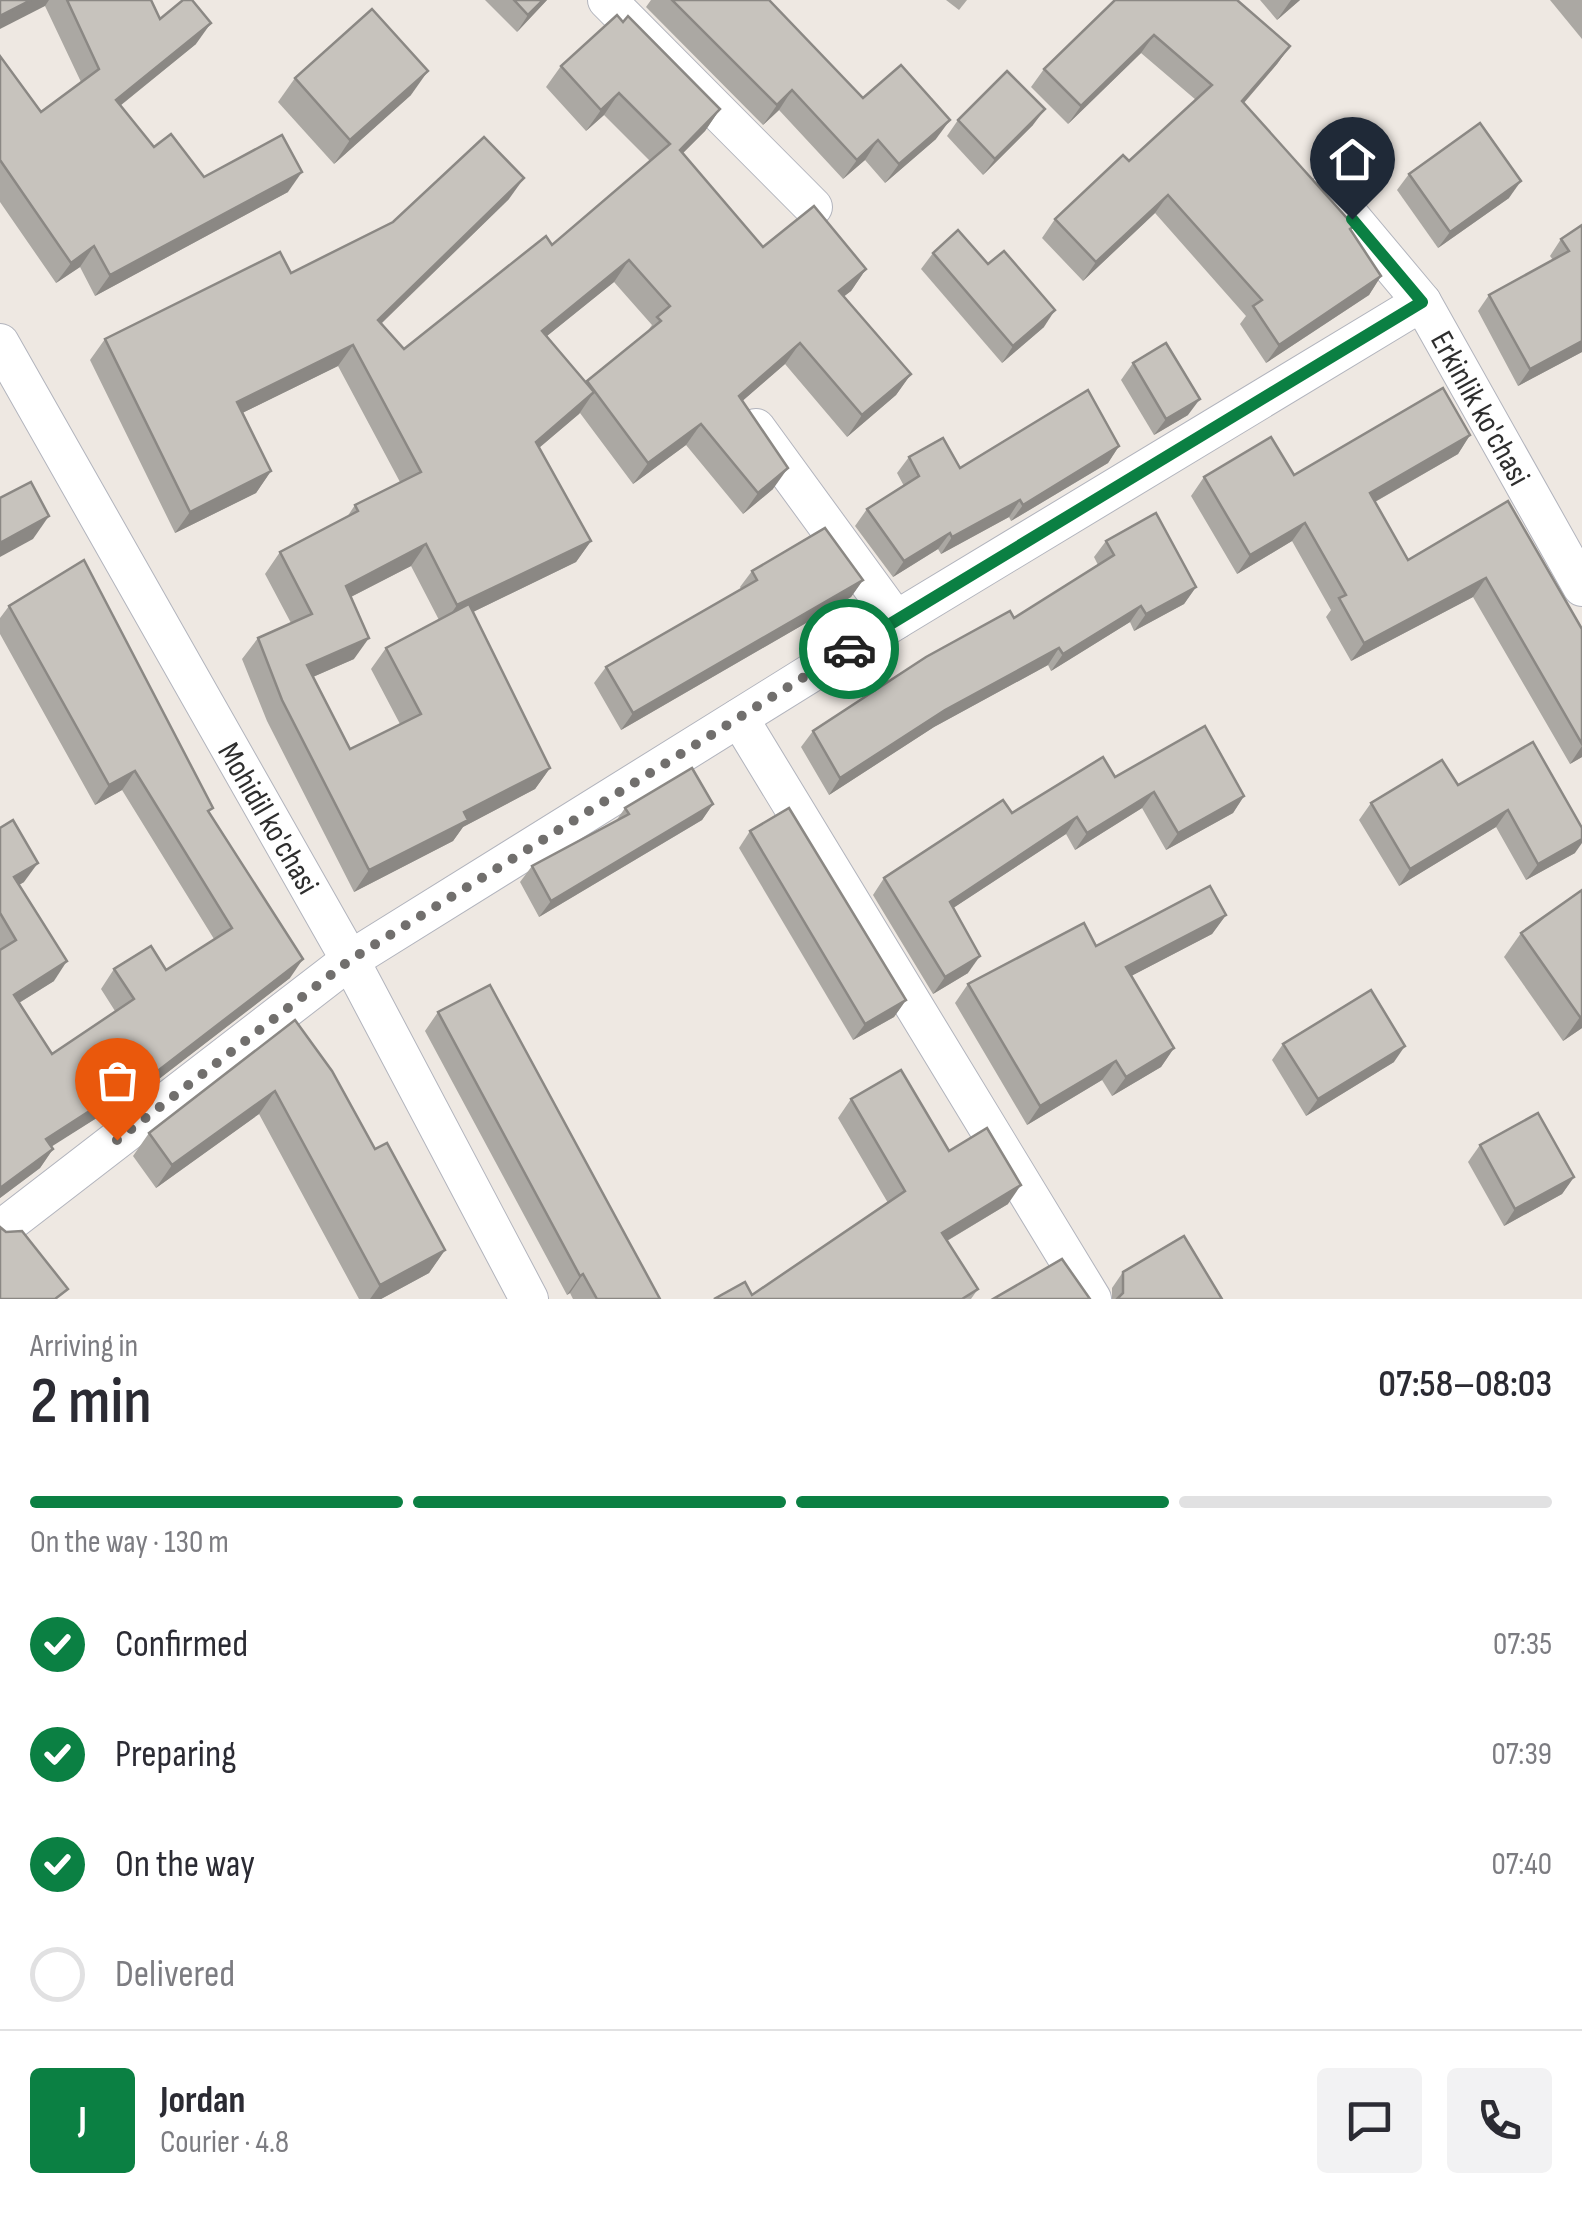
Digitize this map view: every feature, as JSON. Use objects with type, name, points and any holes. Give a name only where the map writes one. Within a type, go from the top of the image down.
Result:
[{"type":"street","points":[[606,0],[813,206]]},
{"type":"street","name":"Erkinlik ko'chasi","points":[[1329,191],[1422,302],[1582,588]]},
{"type":"street","points":[[0,1230],[350,960],[896,620],[1422,302]]},
{"type":"street","name":"Mohidil ko'chasi","points":[[0,343],[350,960],[528,1299]]},
{"type":"street","points":[[756,428],[896,620]]},
{"type":"street","points":[[739,718],[1092,1299]]},
{"type":"building","points":[[0,0],[31,0],[0,16]]},
{"type":"building","points":[[67,0],[151,0],[160,19],[183,0],[192,0],[211,23],[116,100],[154,147],[171,134],[204,177],[282,135],[302,172],[110,275],[94,246],[71,263],[0,160],[0,56],[41,112],[99,69]]},
{"type":"building","points":[[514,0],[543,0],[528,15]]},
{"type":"building","points":[[672,0],[769,0],[863,98],[901,65],[950,120],[899,164],[878,140],[857,160],[792,90],[777,105]]},
{"type":"building","points":[[1115,0],[1237,0],[1290,46],[1242,101],[1354,226],[1350,229],[1381,276],[1279,345],[1253,306],[1262,300],[1168,195],[1096,262],[1055,219],[1123,155],[1129,161],[1212,85],[1154,35],[1081,106],[1044,69]]},
{"type":"building","points":[[372,9],[428,71],[350,140],[295,78]]},
{"type":"building","points":[[617,15],[623,22],[628,16],[720,109],[680,150],[763,247],[814,206],[866,269],[839,291],[911,374],[862,415],[800,343],[739,396],[788,468],[758,493],[701,424],[648,463],[587,381],[661,321],[657,317],[670,306],[629,260],[542,331],[594,392],[536,442],[591,541],[457,605],[426,544],[346,586],[369,638],[307,665],[350,749],[421,714],[386,648],[469,604],[550,768],[464,812],[468,820],[369,870],[282,700],[258,638],[312,614],[280,552],[358,511],[355,505],[421,472],[353,345],[237,402],[271,471],[190,512],[105,339],[280,252],[291,273],[393,222],[484,137],[524,178],[378,320],[404,349],[546,236],[552,245],[670,144],[619,93],[601,110],[561,66]]},
{"type":"building","points":[[1007,71],[1045,109],[995,159],[958,120]]},
{"type":"building","points":[[1480,123],[1521,181],[1450,232],[1409,174]]},
{"type":"building","points":[[1582,225],[1582,341],[1530,369],[1489,295],[1569,251],[1561,239]]},
{"type":"building","points":[[958,230],[988,264],[1004,251],[1055,310],[1013,346],[933,253]]},
{"type":"building","points":[[1166,343],[1200,399],[1166,419],[1133,363]]},
{"type":"building","points":[[1443,388],[1470,435],[1370,493],[1408,560],[1508,501],[1582,629],[1582,744],[1486,578],[1364,643],[1339,598],[1346,595],[1305,523],[1250,555],[1204,477],[1271,437],[1294,475]]},
{"type":"building","points":[[1088,390],[1119,446],[1023,505],[1020,500],[952,537],[950,533],[904,561],[867,509],[919,476],[909,457],[943,438],[960,468]]},
{"type":"building","points":[[31,482],[49,516],[0,543],[0,498]]},
{"type":"building","points":[[1156,513],[1196,587],[1146,614],[1141,606],[1063,654],[1059,648],[945,710],[840,778],[813,731],[926,657],[1010,611],[1014,618],[1114,555],[1106,541]]},
{"type":"building","points":[[825,528],[863,580],[633,713],[606,667],[757,580],[752,571]]},
{"type":"building","points":[[84,560],[213,808],[208,811],[303,959],[120,1100],[116,1094],[46,1139],[53,1149],[0,1188],[0,950],[16,940],[0,913],[0,828],[13,820],[38,863],[14,877],[67,961],[14,995],[52,1054],[134,999],[114,969],[151,946],[166,970],[232,928],[135,771],[109,785],[9,606]]},
{"type":"building","points":[[1205,726],[1244,796],[1178,833],[1154,792],[1087,833],[1077,817],[950,902],[980,956],[945,977],[884,878],[1003,800],[1012,813],[1103,757],[1115,777]]},
{"type":"building","points":[[1533,742],[1582,828],[1582,839],[1538,864],[1508,810],[1410,869],[1371,803],[1442,760],[1458,785]]},
{"type":"building","points":[[692,768],[713,804],[551,901],[532,866],[629,814],[625,808]]},
{"type":"building","points":[[789,808],[906,1000],[865,1024],[750,831]]},
{"type":"building","points":[[1210,886],[1226,915],[1126,967],[1174,1048],[1126,1077],[1116,1061],[1040,1106],[968,984],[1084,923],[1096,946]]},
{"type":"building","points":[[1582,890],[1582,1016],[1580,1017],[1521,933]]},
{"type":"building","points":[[490,985],[660,1299],[597,1299],[583,1274],[580,1276],[438,1012]]},
{"type":"building","points":[[1371,990],[1405,1046],[1318,1099],[1283,1044]]},
{"type":"building","points":[[295,1020],[332,1071],[375,1149],[387,1143],[445,1250],[380,1285],[275,1091],[172,1165],[149,1133]]},
{"type":"building","points":[[901,1070],[949,1151],[987,1128],[1021,1185],[942,1233],[978,1289],[962,1299],[714,1299],[745,1282],[752,1295],[905,1191],[851,1099]]},
{"type":"building","points":[[1538,1113],[1574,1177],[1515,1209],[1480,1145]]},
{"type":"building","points":[[0,1227],[6,1232],[22,1231],[68,1289],[55,1299],[0,1299]]},
{"type":"building","points":[[1184,1236],[1222,1299],[1117,1299],[1123,1293],[1123,1272]]},
{"type":"building","points":[[1062,1259],[1090,1299],[993,1299]]},
{"type":"way so far","points":[[117,1140],[350,960],[849,649]]},
{"type":"route","points":[[849,649],[1422,302],[1352,219]]}]
